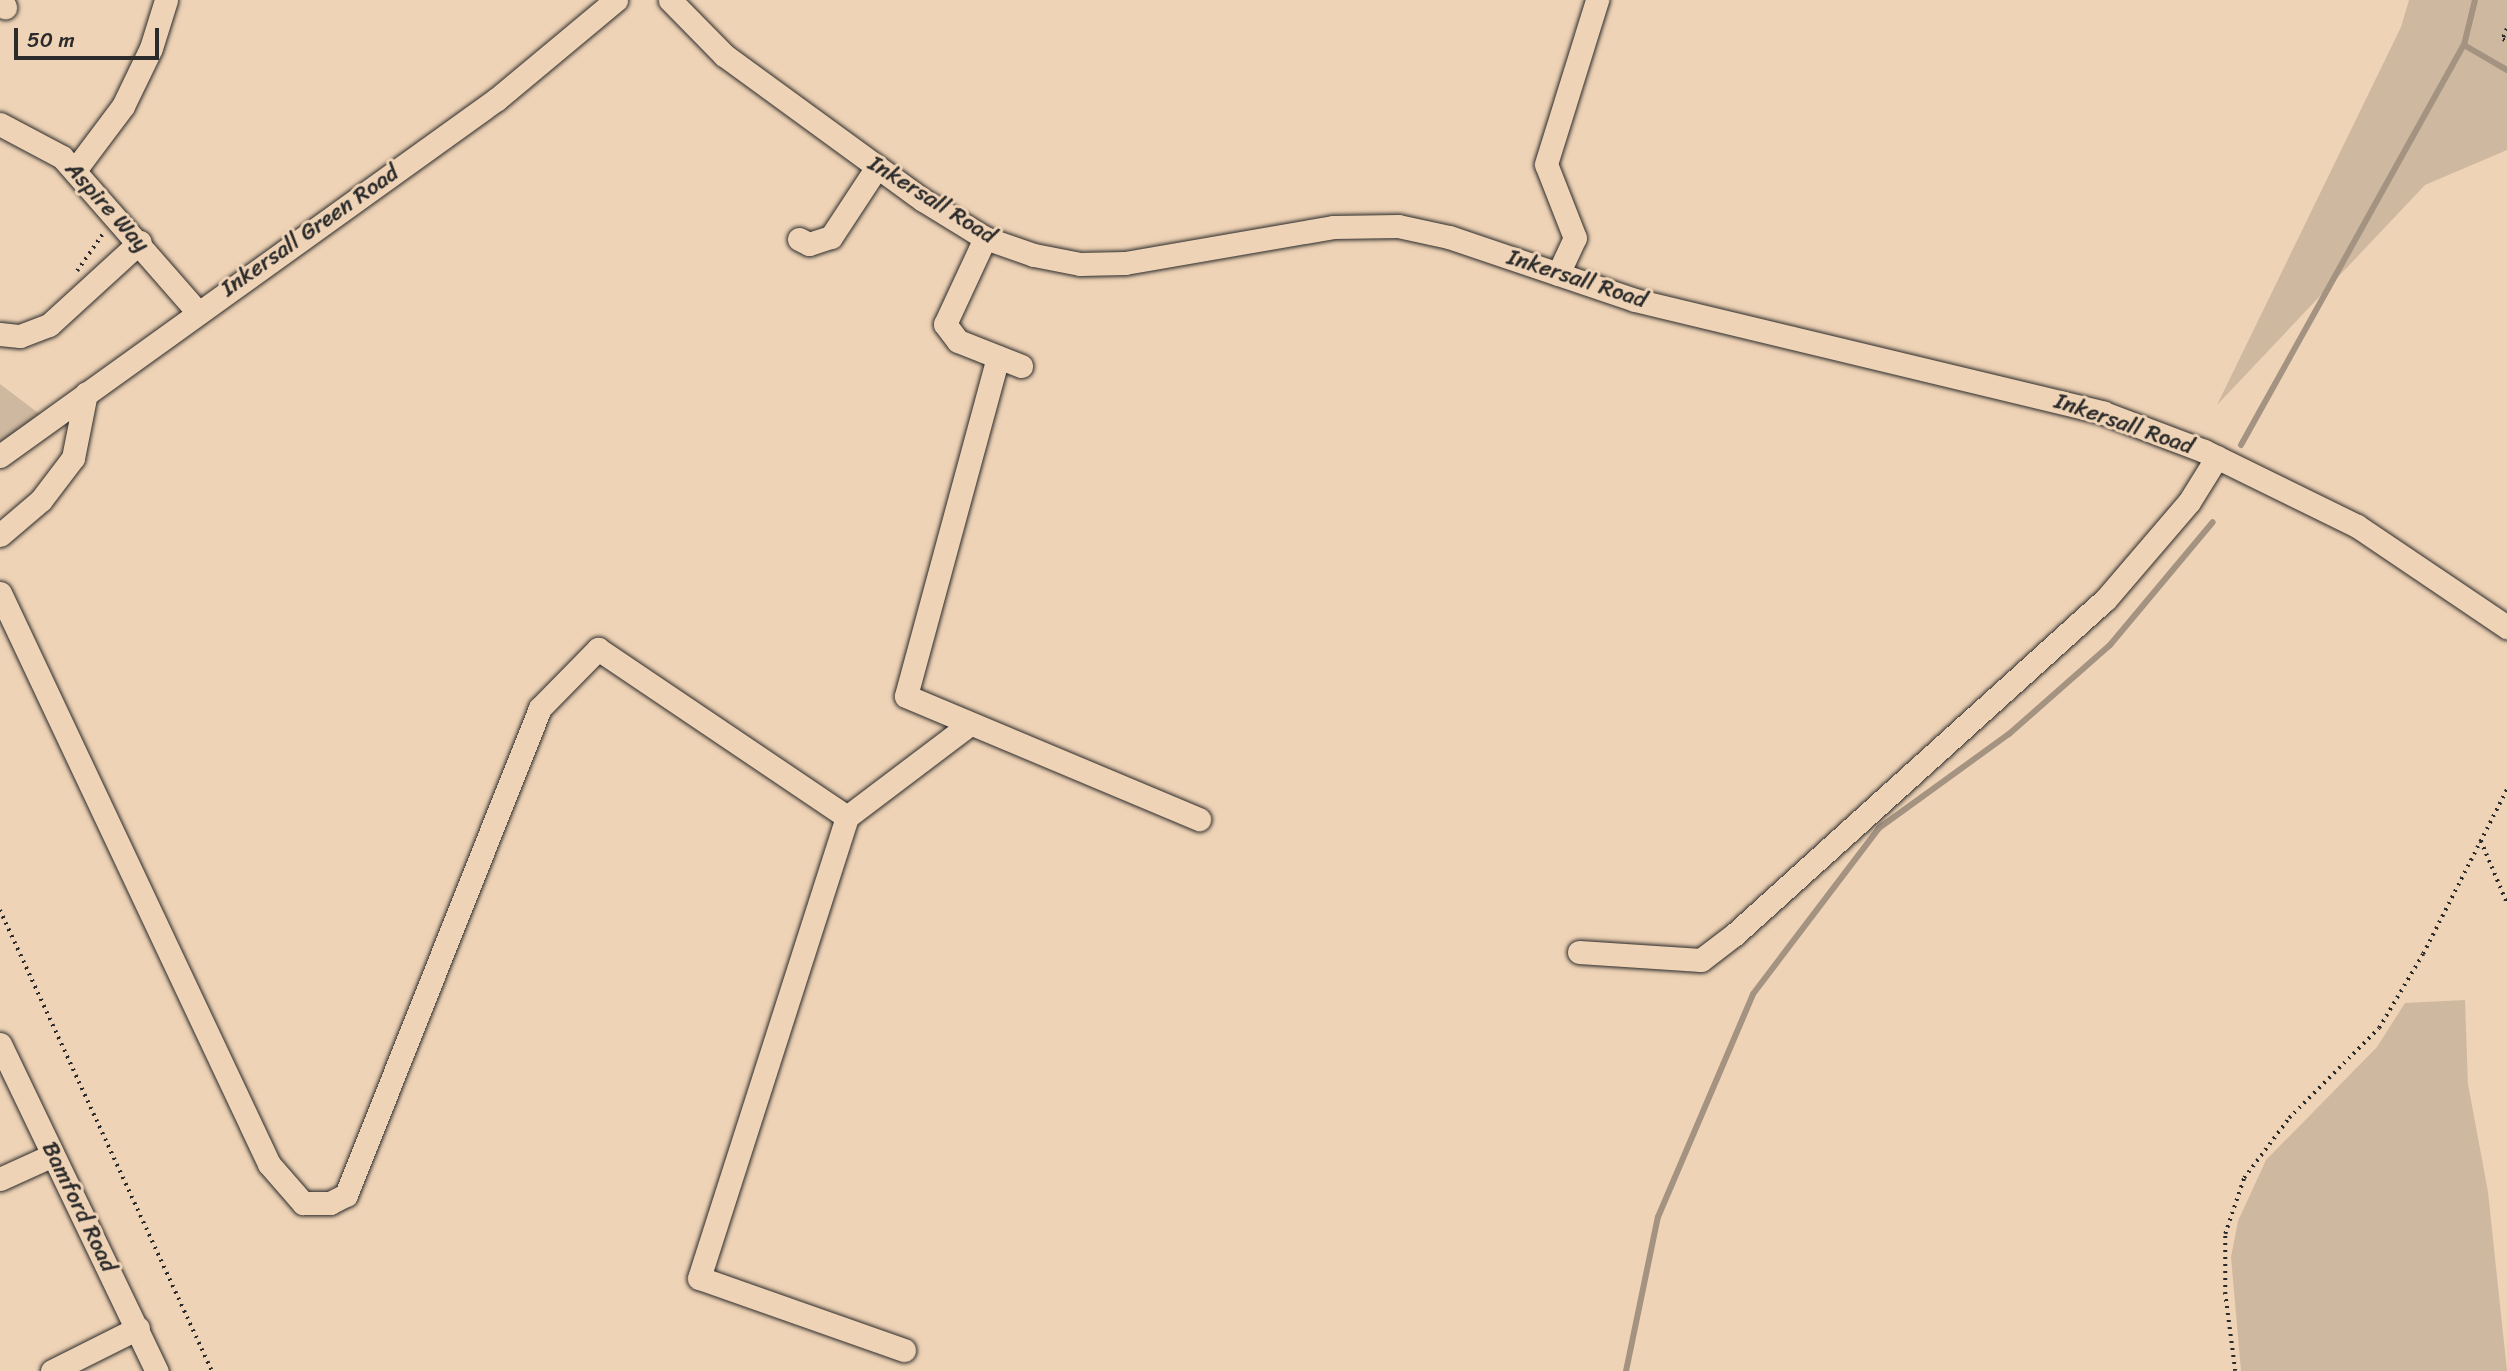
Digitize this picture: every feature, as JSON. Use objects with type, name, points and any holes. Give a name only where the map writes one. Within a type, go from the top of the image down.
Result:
[{"type":"street","points":[[75,170],[128,96],[151,48],[166,0]]},
{"type":"street","name":"Inkersall Green Road","points":[[0,456],[197,311],[497,99],[616,0]]},
{"type":"street","name":"Inkersall Road","points":[[670,0],[724,55],[877,167],[985,238],[1034,255],[1080,264],[1125,262],[1333,227],[1398,226],[1449,237],[1635,300],[2104,412],[2217,457],[2357,526],[2507,627]]},
{"type":"street","points":[[1558,274],[1574,238],[1546,164],[1597,0]]},
{"type":"street","name":"Aspire Way","points":[[0,124],[62,158],[75,170],[197,311]]},
{"type":"street","points":[[799,239],[810,244],[831,237],[877,167]]},
{"type":"street","points":[[985,238],[945,324],[958,341],[1021,366]]},
{"type":"street","points":[[0,334],[20,336],[49,325],[140,242]]},
{"type":"street","points":[[998,357],[906,696],[1199,819]]},
{"type":"street","points":[[0,535],[41,500],[73,458],[86,393]]},
{"type":"street","points":[[1579,952],[1700,960],[1735,934],[2105,600],[2189,502],[2217,457]]},
{"type":"street","points":[[0,593],[269,1164],[303,1203],[330,1203],[346,1195],[540,708],[598,649],[847,817]]},
{"type":"street","points":[[904,1350],[699,1279],[847,817],[970,724]]},
{"type":"street","name":"Bamford Road","points":[[0,1044],[158,1371]]},
{"type":"street","points":[[0,1179],[53,1156]]},
{"type":"street","points":[[52,1371],[138,1328]]},
{"type":"path","points":[[2507,29],[2503,39],[2507,41]]},
{"type":"path","points":[[73,304],[79,265],[118,219]]},
{"type":"path","points":[[2235,1371],[2225,1294],[2225,1234],[2244,1178],[2289,1118],[2379,1028],[2423,954],[2507,789]]},
{"type":"path","points":[[2481,841],[2507,903]]},
{"type":"path","points":[[0,910],[212,1371]]},
{"type":"shaded area","points":[[2409,0],[2507,0],[2507,150],[2425,185],[2217,405],[2401,27]]},
{"type":"shaded area","points":[[0,384],[41,415],[0,445]]},
{"type":"shaded area","points":[[2465,1000],[2468,1084],[2488,1192],[2507,1371],[2241,1371],[2231,1257],[2238,1221],[2266,1160],[2377,1047],[2405,1003]]},
{"type":"waterway","points":[[2475,0],[2464,45],[2507,70]]},
{"type":"waterway","points":[[2241,445],[2464,45]]},
{"type":"waterway","points":[[1626,1371],[1658,1217],[1753,994],[1879,828],[2009,734],[2110,645],[2213,522]]}]
